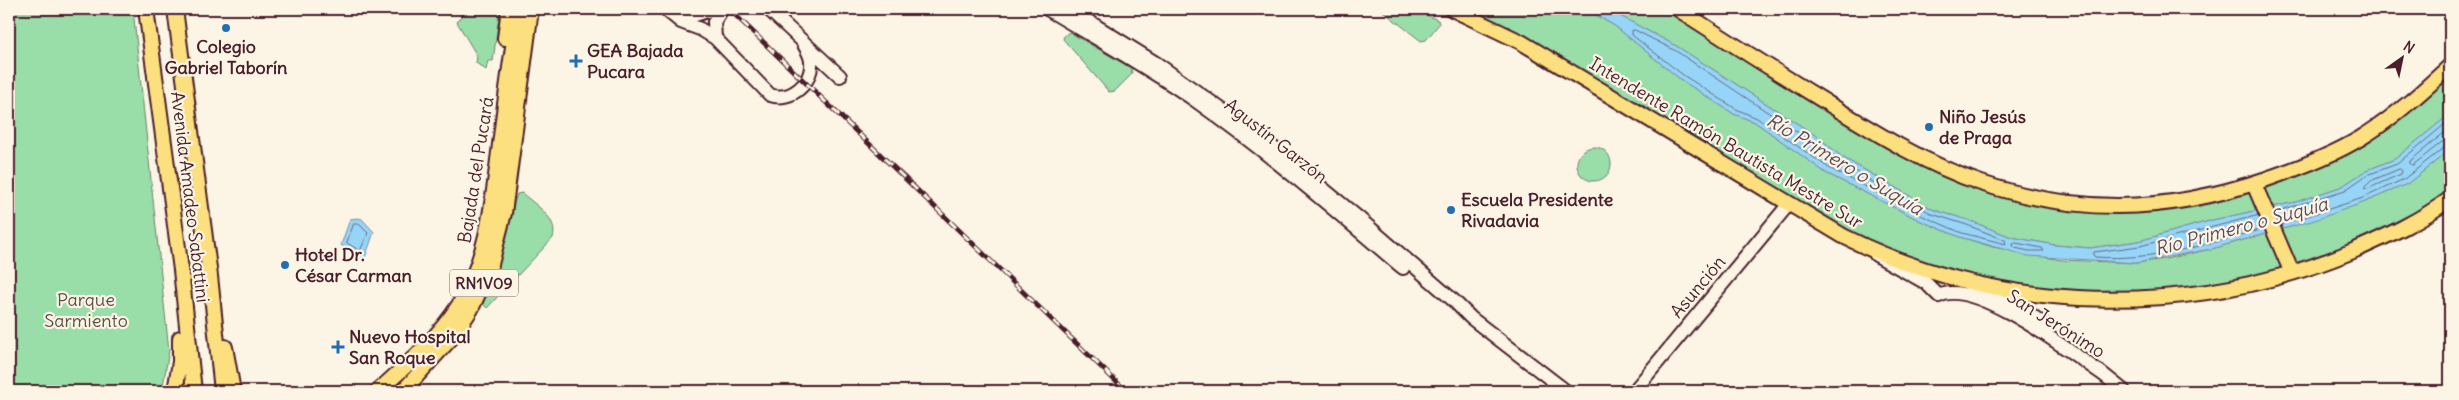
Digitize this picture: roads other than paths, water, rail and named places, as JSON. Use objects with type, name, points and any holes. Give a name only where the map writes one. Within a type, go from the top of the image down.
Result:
[{"type":"main road","name":"Avenida Amadeo Sabattini","points":[[146,9],[181,270],[194,391]]},
{"type":"main road","name":"Avenida Amadeo Sabattini","points":[[175,9],[210,276],[222,391]]},
{"type":"main road","points":[[497,168],[496,112],[509,9]]},
{"type":"main road","name":"Bajada del Pucará","points":[[378,391],[435,335],[466,292],[478,267],[487,236],[519,9]]},
{"type":"main road","name":"Bajada del Pucará","points":[[403,391],[453,336],[471,309],[485,281],[498,241],[513,150],[520,78],[531,9]]},
{"type":"main road","points":[[513,150],[524,105],[540,9]]},
{"type":"main road","points":[[665,9],[681,22],[700,29],[714,38],[770,95],[787,96],[807,81],[811,63],[803,43]]},
{"type":"main road","points":[[680,9],[695,15],[713,9]]},
{"type":"main road","points":[[714,38],[714,22],[722,9]]},
{"type":"main road","points":[[768,9],[777,14],[803,43],[840,76]]},
{"type":"main road","name":"Agustín Garzón","points":[[1047,9],[1143,66],[1196,101],[1318,196],[1447,305],[1471,318]]},
{"type":"main road","name":"Agustín Garzón","points":[[1069,9],[1156,63],[1259,136],[1390,245],[1471,318],[1566,391]]},
{"type":"main road","name":"Intendente Ramón Bautista Mestre Sur","points":[[1452,9],[1521,42],[1788,204],[1859,244],[1955,279],[2047,296],[2124,299],[2240,287],[2385,237],[2424,217],[2450,199]]},
{"type":"main road","points":[[1678,9],[1888,140],[1935,164],[1980,183],[2053,200],[2094,205],[2137,207],[2196,200],[2254,184],[2321,158],[2361,138],[2395,114],[2450,66]]},
{"type":"main road","points":[[2254,184],[2290,269]]},
{"type":"main road","name":"Asunción","points":[[1634,391],[1788,204]]},
{"type":"main road","name":"San Jerónimo","points":[[1859,244],[1933,287],[1939,296],[1955,292],[1999,307],[2030,324],[2104,375]]},
{"type":"main road","points":[[175,391],[180,362],[179,289],[181,270]]},
{"type":"main road","points":[[210,276],[222,324],[233,391]]},
{"type":"main road","name":"San Jerónimo","points":[[1955,279],[2024,309],[2124,391]]},
{"type":"water","name":"Río Primero o Suquía","points":[[1585,9],[1607,9],[1678,47],[1818,137],[1842,157],[1934,210],[1968,220],[2011,237],[2055,245],[2090,248],[2139,241],[2213,220],[2296,202],[2343,186],[2365,171],[2395,159],[2450,114],[2450,150],[2407,184],[2365,202],[2315,220],[2211,249],[2136,263],[2028,256],[1960,237],[1921,221],[1826,173],[1755,122],[1734,114],[1680,79],[1615,26]]},
{"type":"water","points":[[350,219],[362,219],[374,232],[364,261],[341,245]]},
{"type":"railway","points":[[729,9],[1126,391]]},
{"type":"place","name":"Colegio Gabriel Taborín","points":[[226,28]]},
{"type":"place","name":"GEA Bajada Pucara","points":[[576,61]]},
{"type":"place","name":"Niño Jesús de Praga","points":[[1929,127]]},
{"type":"place","name":"Escuela Presidente Rivadavia","points":[[1451,210]]},
{"type":"place","name":"Hotel Dr. César Carman","points":[[285,265]]},
{"type":"place","name":"Nuevo Hospital San Roque","points":[[338,347]]},
{"type":"park label","name":"Parque Sarmiento","points":[[86,310]]}]
